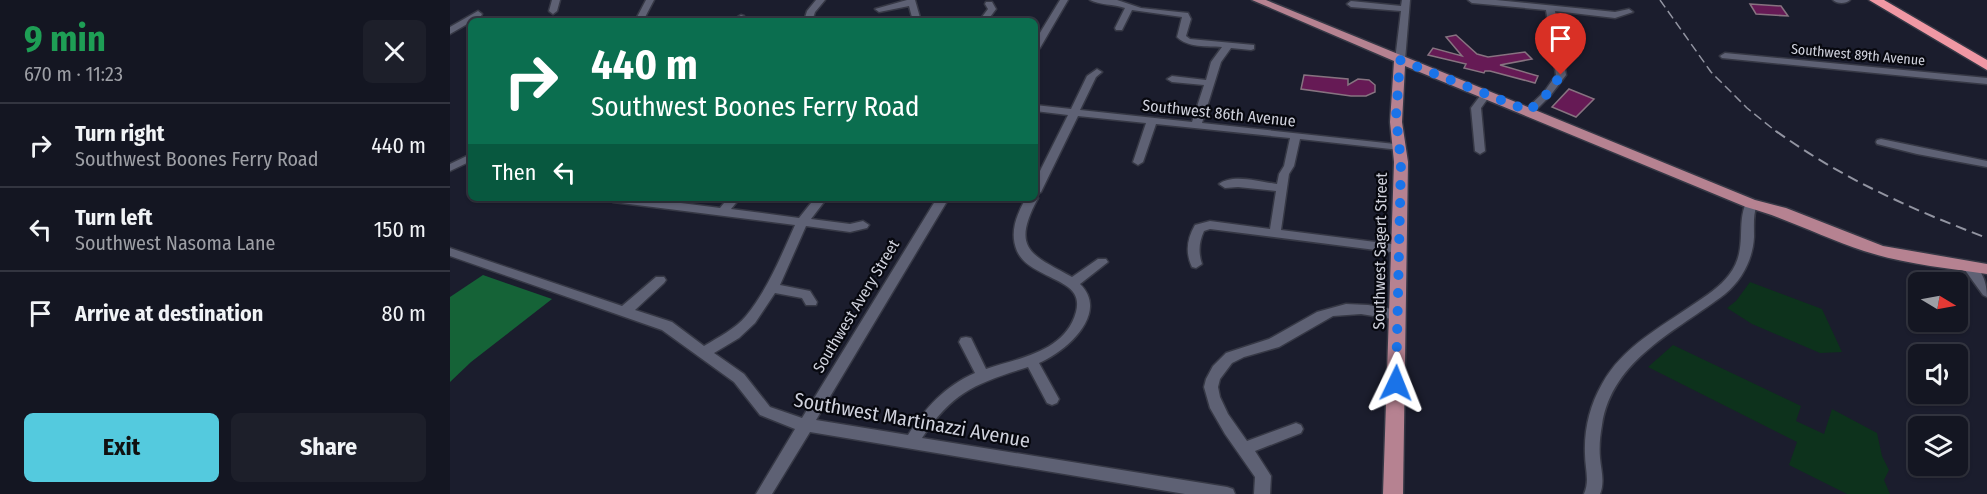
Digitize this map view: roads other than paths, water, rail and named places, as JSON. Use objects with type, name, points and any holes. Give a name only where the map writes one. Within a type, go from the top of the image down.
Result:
[{"type":"highway","points":[[1875,0],[1987,66]]},
{"type":"main road","points":[[1257,0],[1751,204],[1765,214],[1868,254],[1912,265],[1979,272]]},
{"type":"main road","name":"Southwest Sagert Street","points":[[1393,494],[1400,249],[1400,147],[1396,117],[1400,60]]},
{"type":"street","points":[[553,11],[556,0]]},
{"type":"street","points":[[641,18],[650,0]]},
{"type":"street","points":[[809,18],[811,11],[821,0]]},
{"type":"street","points":[[1038,43],[1064,0]]},
{"type":"street","points":[[1094,0],[1185,15],[1187,19],[1181,37],[1183,40],[1251,47]]},
{"type":"street","points":[[1472,0],[1615,15],[1629,12]]},
{"type":"street","points":[[1838,0],[1846,0]]},
{"type":"street","points":[[879,9],[911,2],[916,18]]},
{"type":"street","points":[[985,18],[992,9],[989,4]]},
{"type":"street","name":"Southwest Sagert Street","points":[[1351,4],[1405,4],[1400,60]]},
{"type":"street","points":[[1119,28],[1130,6]]},
{"type":"street","points":[[1529,111],[1547,94],[1561,75],[1550,9]]},
{"type":"street","points":[[471,18],[478,14]]},
{"type":"street","points":[[450,31],[468,20]]},
{"type":"street","points":[[1196,126],[1216,62],[1228,46]]},
{"type":"street","name":"Southwest 89th Avenue","points":[[1725,56],[1987,81]]},
{"type":"street","points":[[1038,186],[1092,76],[1097,72]]},
{"type":"street","points":[[1172,79],[1209,83]]},
{"type":"street","points":[[1480,150],[1476,108],[1486,94]]},
{"type":"street","name":"Southwest 86th Avenue","points":[[1038,108],[1400,147]]},
{"type":"street","points":[[1138,162],[1152,121]]},
{"type":"street","points":[[1275,233],[1281,188],[1292,157],[1295,136]]},
{"type":"street","points":[[1881,142],[1987,164]]},
{"type":"street","points":[[450,168],[468,161]]},
{"type":"street","points":[[1226,184],[1238,183],[1281,188]]},
{"type":"street","points":[[637,201],[850,228],[863,225]]},
{"type":"street","points":[[723,212],[732,201]]},
{"type":"street","points":[[705,352],[734,334],[750,320],[772,288],[802,222],[818,201]]},
{"type":"street","name":"Southwest Avery Street","points":[[764,494],[941,201]]},
{"type":"street","points":[[912,442],[932,411],[946,398],[983,376],[1032,362],[1049,353],[1079,324],[1085,308],[1083,295],[1074,282],[1055,275],[1034,262],[1022,249],[1019,237],[1021,224],[1031,201]]},
{"type":"street","points":[[1597,492],[1592,465],[1593,436],[1595,420],[1604,393],[1611,380],[1630,357],[1732,280],[1745,254],[1747,218],[1751,204]]},
{"type":"street","points":[[1196,264],[1192,253],[1194,238],[1199,228],[1210,225],[1400,249]]},
{"type":"street","name":"Southwest Martinazzi Avenue","points":[[453,256],[667,326],[739,378],[765,411],[782,419],[805,426],[1227,494]]},
{"type":"street","points":[[1074,282],[1102,262]]},
{"type":"street","points":[[1979,272],[1987,292]]},
{"type":"street","points":[[625,311],[660,280]]},
{"type":"street","points":[[772,288],[806,294],[811,302]]},
{"type":"street","points":[[1262,494],[1263,476],[1246,448],[1219,413],[1211,390],[1214,377],[1229,358],[1275,343],[1335,310],[1347,308],[1398,315]]},
{"type":"street","points":[[966,342],[983,376]]},
{"type":"street","points":[[1032,362],[1052,399]]},
{"type":"street","points":[[1246,448],[1296,429]]},
{"type":"railway","points":[[1660,0],[1711,72],[1747,108],[1778,133]]},
{"type":"railway","points":[[1776,131],[1826,164],[1878,192],[1987,238]]}]
